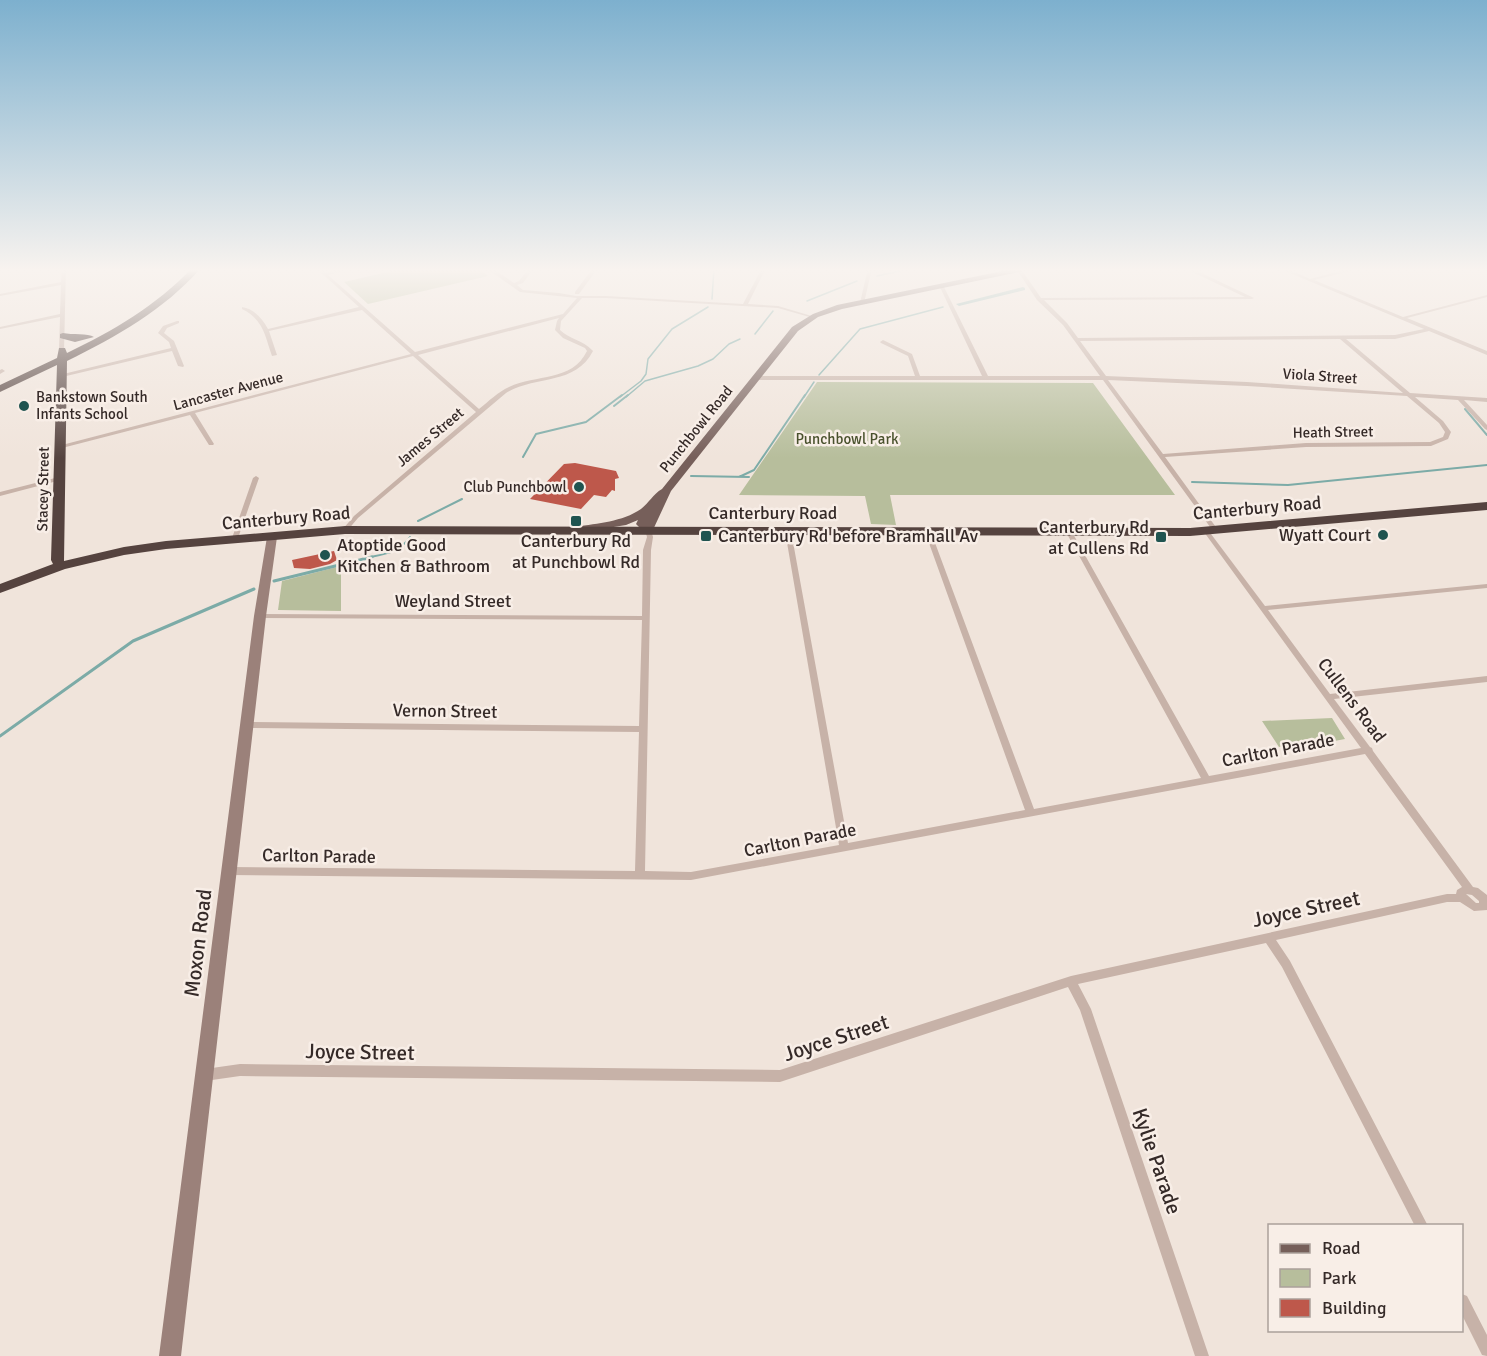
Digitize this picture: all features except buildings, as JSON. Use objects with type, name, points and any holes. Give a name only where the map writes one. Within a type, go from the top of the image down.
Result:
[{"type":"highway","points":[[0,389],[32,373],[98,331]]},
{"type":"highway","points":[[0,382],[99,340],[113,331]]},
{"type":"highway","points":[[63,336],[75,339],[89,337]]},
{"type":"highway","name":"Stacey Street","points":[[61,566],[57,560],[62,354]]},
{"type":"highway","points":[[32,373],[49,370],[62,374]]},
{"type":"highway","name":"Canterbury Road","points":[[0,583],[40,569],[134,549],[345,530],[1210,531],[1487,506]]},
{"type":"highway","name":"Canterbury Road","points":[[0,589],[61,566]]},
{"type":"main road","name":"Punchbowl Road","points":[[576,530],[626,522],[647,510],[658,495],[666,491],[793,331]]},
{"type":"main road","name":"Punchbowl Road","points":[[648,530],[666,491]]},
{"type":"main road","points":[[647,510],[642,524],[648,530]]},
{"type":"main road","name":"Moxon Road","points":[[170,1356],[260,616],[272,537]]},
{"type":"street","name":"Stacey Street","points":[[62,354],[63,331]]},
{"type":"street","points":[[162,331],[161,333],[171,341],[181,366]]},
{"type":"street","points":[[268,331],[274,355]]},
{"type":"street","name":"James Street","points":[[345,530],[356,517],[479,412],[388,331]]},
{"type":"street","name":"Lancaster Avenue","points":[[60,447],[501,331]]},
{"type":"street","points":[[479,412],[509,389],[530,381],[569,372],[588,356],[590,351],[587,346],[563,337],[558,331]]},
{"type":"street","points":[[963,331],[986,378]]},
{"type":"street","name":"Cullens Road","points":[[1070,331],[1160,456],[1264,608],[1369,750],[1466,894]]},
{"type":"street","points":[[1077,340],[1395,338],[1421,331]]},
{"type":"street","points":[[1435,331],[1487,353]]},
{"type":"street","points":[[1342,338],[1410,395]]},
{"type":"street","points":[[883,342],[910,355],[918,378]]},
{"type":"street","points":[[62,374],[174,349]]},
{"type":"street","name":"Viola Street","points":[[755,378],[1104,378],[1259,384],[1487,400]]},
{"type":"street","name":"Heath Street","points":[[1160,456],[1306,445],[1431,444],[1446,438],[1448,432],[1445,426],[1410,395]]},
{"type":"street","points":[[1460,399],[1487,428]]},
{"type":"street","points":[[192,413],[211,444]]},
{"type":"street","points":[[0,494],[59,478]]},
{"type":"street","points":[[234,541],[256,478]]},
{"type":"street","points":[[640,876],[647,550],[650,537],[648,530]]},
{"type":"street","points":[[788,531],[844,848]]},
{"type":"street","points":[[928,532],[1031,813]]},
{"type":"street","points":[[1069,532],[1207,780]]},
{"type":"street","points":[[1264,608],[1487,586]]},
{"type":"street","name":"Weyland Street","points":[[260,616],[645,618]]},
{"type":"street","points":[[1330,697],[1487,680]]},
{"type":"street","name":"Vernon Street","points":[[247,725],[643,729]]},
{"type":"street","name":"Carlton Parade","points":[[229,871],[640,876],[707,874],[1369,750]]},
{"type":"street","points":[[1466,894],[1470,905],[1485,909]]},
{"type":"street","name":"Joyce Street","points":[[204,1075],[240,1070],[780,1076],[1071,981],[1466,894]]},
{"type":"street","points":[[1269,937],[1286,964],[1421,1224]]},
{"type":"street","name":"Kylie Parade","points":[[1071,981],[1085,1010],[1202,1356]]},
{"type":"street","points":[[1463,1305],[1487,1350]]},
{"type":"green space","name":"Punchbowl Park","points":[[817,382],[1093,383],[1175,495],[890,495],[896,525],[871,524],[865,496],[739,495]]},
{"type":"green space","points":[[341,566],[341,611],[278,610],[282,581]]},
{"type":"green space","points":[[1332,718],[1345,739],[1287,750],[1284,746],[1279,747],[1262,721]]},
{"type":"waterway","points":[[620,397],[641,381],[646,374],[648,359],[670,331]]},
{"type":"waterway","points":[[819,375],[858,331]]},
{"type":"waterway","points":[[626,397],[645,381],[698,366],[713,359],[729,344],[740,339]]},
{"type":"waterway","points":[[804,397],[814,382]]},
{"type":"waterway","points":[[523,457],[536,434],[586,422],[622,395]]},
{"type":"waterway","points":[[614,406],[628,395]]},
{"type":"waterway","points":[[739,477],[754,470],[805,395]]},
{"type":"waterway","points":[[1465,409],[1487,435]]},
{"type":"waterway","points":[[1192,482],[1288,485],[1487,465]]},
{"type":"waterway","points":[[691,476],[739,477]]},
{"type":"waterway","points":[[739,477],[749,477]]},
{"type":"waterway","points":[[418,521],[462,499]]},
{"type":"waterway","points":[[366,558],[396,550],[410,537]]},
{"type":"waterway","points":[[274,581],[372,557]]},
{"type":"waterway","points":[[0,736],[133,641],[254,589]]},
{"type":"place","name":"Bankstown South Infants School","points":[[24,406]]},
{"type":"place","name":"Club Punchbowl","points":[[579,487]]},
{"type":"place","name":"Canterbury Rd at Punchbowl Rd","points":[[576,521]]},
{"type":"place","name":"Wyatt Court","points":[[1383,535]]},
{"type":"place","name":"Canterbury Rd before Bramhall Av","points":[[706,536]]},
{"type":"place","name":"Canterbury Rd at Cullens Rd","points":[[1161,537]]},
{"type":"place","name":"Atoptide Good Kitchen & Bathroom","points":[[325,555]]}]
